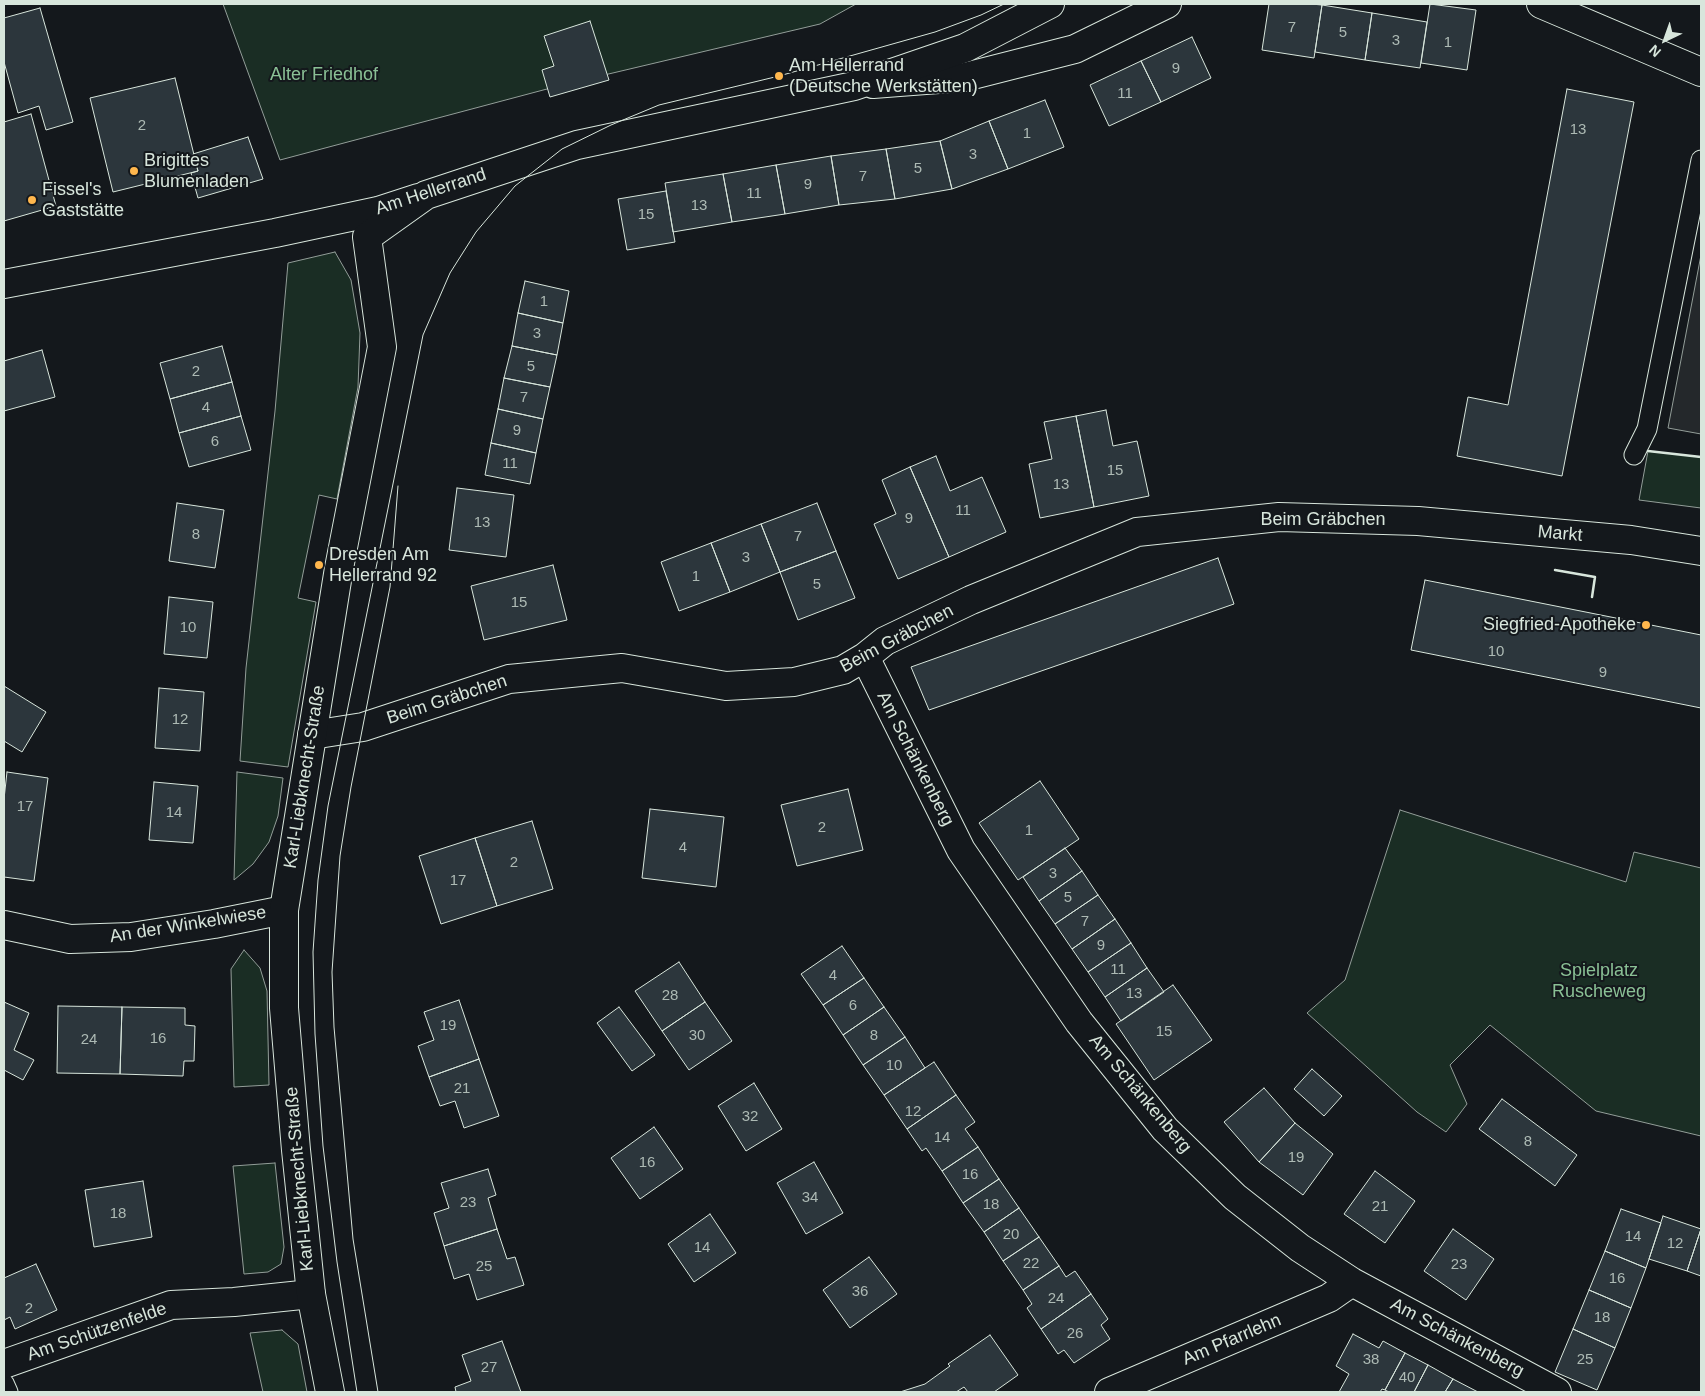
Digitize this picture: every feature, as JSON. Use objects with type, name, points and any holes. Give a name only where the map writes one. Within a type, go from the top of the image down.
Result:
[{"type":"street","points":[[854,86],[965,48],[1050,4]]},
{"type":"street","points":[[854,86],[965,77],[1075,49],[1167,4]]},
{"type":"street","points":[[1541,4],[1701,72]]},
{"type":"street","name":"Am Hellerrand","points":[[4,284],[275,232],[378,210],[569,147],[854,86]]},
{"type":"street","name":"Karl-Liebknecht-Straße","points":[[330,1392],[311,1294],[284,1008],[284,910],[339,568],[382,347],[367,237],[426,195]]},
{"type":"street","name":"Beim Gräbchen","points":[[312,735],[363,727],[509,680],[622,668],[726,686],[794,682],[843,670],[865,657],[885,641],[971,600],[1137,532],[1279,517],[1418,521]]},
{"type":"street","name":"Markt","points":[[1418,521],[1631,540],[1701,551]]},
{"type":"street","name":"Am Schänkenberg","points":[[865,657],[961,850],[1079,1022],[1165,1129],[1235,1197],[1300,1248],[1352,1282],[1557,1392]]},
{"type":"street","name":"An der Winkelwiese","points":[[4,925],[70,939],[131,936],[214,924],[284,910]]},
{"type":"street","name":"Am Pfarrlehn","points":[[1109,1392],[1329,1298],[1352,1282]]},
{"type":"street","name":"Am Schützenfelde","points":[[4,1364],[171,1305],[234,1302],[311,1294]]},
{"type":"lane","points":[[1634,455],[1647,429],[1701,160]]},
{"type":"lane","points":[[4,1383],[8,1392]]},
{"type":"green space","name":"Alter Friedhof","points":[[223,4],[856,4],[820,24],[562,85],[280,160]]},
{"type":"green space","points":[[335,252],[351,280],[360,333],[358,387],[337,499],[319,495],[298,598],[316,602],[288,767],[240,761],[246,668],[275,411],[288,263]]},
{"type":"green space","points":[[1648,451],[1701,457],[1701,508],[1639,500]]},
{"type":"green space","points":[[237,772],[283,778],[278,816],[269,842],[253,864],[234,880]]},
{"type":"green space","name":"Spielplatz Ruscheweg","points":[[1400,810],[1626,882],[1634,852],[1701,868],[1701,1136],[1596,1111],[1490,1025],[1450,1065],[1467,1104],[1446,1132],[1417,1112],[1307,1013],[1345,980]]},
{"type":"green space","points":[[244,950],[260,968],[267,991],[269,1085],[234,1087],[231,969]]},
{"type":"green space","points":[[275,1163],[284,1247],[281,1264],[268,1272],[244,1274],[233,1166]]},
{"type":"green space","points":[[282,1330],[298,1344],[307,1392],[263,1392],[250,1333]]},
{"type":"shaded area","points":[[1701,255],[1701,434],[1668,428]]},
{"type":"building","points":[[1269,4],[1322,5],[1314,58],[1262,50]]},
{"type":"building","points":[[1430,4],[1476,10],[1467,70],[1421,63]]},
{"type":"building","points":[[1322,5],[1372,13],[1365,60],[1315,52]]},
{"type":"building","points":[[40,8],[73,122],[46,130],[39,106],[18,113],[4,62],[4,18]]},
{"type":"building","points":[[1372,13],[1427,22],[1420,68],[1365,60]]},
{"type":"building","points":[[590,21],[609,80],[550,97],[542,70],[554,66],[544,36]]},
{"type":"building","points":[[1192,37],[1211,78],[1161,102],[1141,61]]},
{"type":"building","points":[[1141,61],[1161,102],[1109,126],[1090,85]]},
{"type":"building","points":[[175,78],[198,171],[113,192],[90,98]]},
{"type":"building","points":[[1567,89],[1634,102],[1562,476],[1457,456],[1468,397],[1508,405]]},
{"type":"building","points":[[1045,100],[1064,147],[1008,169],[989,121]]},
{"type":"building","points":[[31,114],[56,206],[4,221],[4,122]]},
{"type":"building","points":[[989,121],[1008,169],[952,189],[940,141]]},
{"type":"building","points":[[248,137],[263,179],[198,198],[191,173],[198,171],[193,154]]},
{"type":"building","points":[[940,141],[952,189],[895,199],[886,149]]},
{"type":"building","points":[[886,149],[895,199],[839,205],[831,156]]},
{"type":"building","points":[[831,156],[839,205],[785,214],[776,165]]},
{"type":"building","points":[[776,165],[785,214],[732,222],[723,174]]},
{"type":"building","points":[[723,174],[732,222],[673,232],[665,183]]},
{"type":"building","points":[[666,191],[675,242],[627,250],[618,199]]},
{"type":"building","points":[[525,281],[569,291],[563,323],[518,313]]},
{"type":"building","points":[[518,313],[563,323],[557,355],[512,346]]},
{"type":"building","points":[[222,346],[232,382],[170,399],[160,363]]},
{"type":"building","points":[[512,346],[557,355],[550,387],[504,378]]},
{"type":"building","points":[[42,350],[55,397],[4,411],[4,361]]},
{"type":"building","points":[[504,378],[550,387],[543,419],[498,409]]},
{"type":"building","points":[[232,382],[241,416],[179,433],[170,399]]},
{"type":"building","points":[[498,409],[543,419],[536,453],[491,443]]},
{"type":"building","points":[[1106,410],[1113,446],[1137,441],[1149,496],[1094,507],[1076,416]]},
{"type":"building","points":[[241,416],[251,450],[189,467],[179,433]]},
{"type":"building","points":[[1076,416],[1094,507],[1040,518],[1029,464],[1052,459],[1044,422]]},
{"type":"building","points":[[491,443],[536,453],[530,484],[485,475]]},
{"type":"building","points":[[936,456],[950,491],[982,477],[1006,532],[949,557],[910,467]]},
{"type":"building","points":[[910,467],[949,557],[898,579],[874,524],[896,514],[882,480]]},
{"type":"building","points":[[457,488],[514,495],[506,557],[449,550]]},
{"type":"building","points":[[177,503],[224,510],[215,568],[169,561]]},
{"type":"building","points":[[817,503],[836,551],[780,572],[761,524]]},
{"type":"building","points":[[761,524],[780,572],[730,592],[711,543]]},
{"type":"building","points":[[711,543],[730,592],[679,611],[661,562]]},
{"type":"building","points":[[836,551],[855,598],[798,620],[780,572]]},
{"type":"building","points":[[1218,558],[1234,604],[929,710],[911,667]]},
{"type":"building","points":[[553,565],[567,620],[484,640],[471,586]]},
{"type":"building","points":[[1425,580],[1701,635],[1701,708],[1411,650]]},
{"type":"building","points":[[169,597],[213,602],[207,658],[164,654]]},
{"type":"building","points":[[4,686],[46,712],[22,752],[4,741]]},
{"type":"building","points":[[159,688],[204,692],[200,751],[155,748]]},
{"type":"building","points":[[7,772],[48,778],[34,881],[4,877],[4,799]]},
{"type":"building","points":[[1040,781],[1079,839],[1018,880],[979,823]]},
{"type":"building","points":[[154,782],[198,786],[193,843],[149,840]]},
{"type":"building","points":[[848,789],[863,850],[797,866],[781,805]]},
{"type":"building","points":[[650,809],[724,817],[716,887],[642,878]]},
{"type":"building","points":[[532,821],[553,889],[497,906],[475,838]]},
{"type":"building","points":[[475,838],[497,906],[441,924],[419,856]]},
{"type":"building","points":[[1065,848],[1082,871],[1039,901],[1023,877]]},
{"type":"building","points":[[1082,871],[1098,895],[1055,924],[1039,901]]},
{"type":"building","points":[[1098,895],[1115,919],[1072,949],[1055,924]]},
{"type":"building","points":[[1115,919],[1131,943],[1088,972],[1072,949]]},
{"type":"building","points":[[1131,943],[1147,968],[1105,997],[1088,972]]},
{"type":"building","points":[[842,946],[864,978],[823,1005],[801,974]]},
{"type":"building","points":[[679,962],[705,1002],[662,1031],[635,991]]},
{"type":"building","points":[[1147,968],[1164,992],[1121,1021],[1105,997]]},
{"type":"building","points":[[864,978],[884,1007],[843,1035],[823,1005]]},
{"type":"building","points":[[1173,985],[1212,1040],[1154,1080],[1116,1024]]},
{"type":"building","points":[[459,1000],[479,1059],[429,1077],[418,1046],[434,1040],[424,1012]]},
{"type":"building","points":[[4,1002],[29,1013],[14,1050],[34,1060],[23,1080],[4,1070]]},
{"type":"building","points":[[705,1002],[732,1041],[689,1070],[662,1031]]},
{"type":"building","points":[[58,1006],[122,1007],[120,1074],[57,1073]]},
{"type":"building","points":[[122,1007],[185,1008],[185,1025],[195,1026],[194,1061],[184,1061],[183,1076],[120,1074]]},
{"type":"building","points":[[619,1007],[655,1055],[632,1071],[597,1023]]},
{"type":"building","points":[[884,1007],[905,1037],[863,1065],[843,1035]]},
{"type":"building","points":[[905,1037],[925,1068],[884,1095],[863,1065]]},
{"type":"building","points":[[479,1059],[499,1116],[464,1128],[455,1101],[440,1106],[429,1077]]},
{"type":"building","points":[[934,1062],[956,1095],[907,1129],[884,1095]]},
{"type":"building","points":[[1312,1069],[1342,1096],[1324,1116],[1294,1089]]},
{"type":"building","points":[[754,1083],[782,1129],[746,1151],[718,1106]]},
{"type":"building","points":[[1264,1088],[1295,1123],[1259,1162],[1224,1122]]},
{"type":"building","points":[[956,1095],[975,1122],[965,1129],[978,1147],[942,1171],[926,1148],[922,1151],[907,1129]]},
{"type":"building","points":[[1502,1099],[1577,1155],[1555,1186],[1479,1129]]},
{"type":"building","points":[[1295,1123],[1333,1154],[1303,1195],[1259,1162]]},
{"type":"building","points":[[654,1127],[683,1169],[640,1199],[611,1158]]},
{"type":"building","points":[[978,1147],[999,1179],[963,1203],[942,1171]]},
{"type":"building","points":[[814,1162],[843,1213],[806,1234],[777,1183]]},
{"type":"building","points":[[488,1169],[496,1195],[488,1198],[497,1229],[444,1246],[434,1213],[449,1208],[441,1183]]},
{"type":"building","points":[[1375,1171],[1415,1201],[1385,1243],[1344,1214]]},
{"type":"building","points":[[999,1179],[1019,1208],[984,1232],[963,1203]]},
{"type":"building","points":[[143,1181],[152,1237],[94,1247],[85,1190]]},
{"type":"building","points":[[1019,1208],[1039,1237],[1003,1261],[984,1232]]},
{"type":"building","points":[[1621,1209],[1661,1223],[1646,1268],[1605,1251]]},
{"type":"building","points":[[710,1214],[736,1253],[694,1282],[668,1244]]},
{"type":"building","points":[[1663,1216],[1701,1229],[1687,1271],[1649,1259]]},
{"type":"building","points":[[497,1229],[507,1259],[515,1257],[524,1285],[477,1300],[469,1274],[454,1279],[444,1246]]},
{"type":"building","points":[[1453,1229],[1494,1259],[1466,1300],[1424,1271]]},
{"type":"building","points":[[1701,1229],[1701,1276],[1687,1271]]},
{"type":"building","points":[[1039,1237],[1059,1266],[1023,1290],[1003,1261]]},
{"type":"building","points":[[1605,1251],[1646,1268],[1631,1308],[1589,1290]]},
{"type":"building","points":[[869,1257],[897,1294],[850,1328],[823,1290]]},
{"type":"building","points":[[36,1264],[57,1310],[15,1329],[10,1317],[4,1320],[4,1278]]},
{"type":"building","points":[[1059,1266],[1066,1277],[1075,1271],[1091,1294],[1041,1329],[1027,1308],[1032,1304],[1023,1290]]},
{"type":"building","points":[[1589,1290],[1631,1308],[1615,1348],[1573,1329]]},
{"type":"building","points":[[1091,1294],[1108,1319],[1101,1325],[1110,1339],[1074,1363],[1064,1350],[1058,1354],[1041,1329]]},
{"type":"building","points":[[1573,1329],[1615,1348],[1597,1390],[1555,1372]]},
{"type":"building","points":[[1353,1334],[1379,1348],[1383,1341],[1405,1353],[1385,1390],[1382,1389],[1380,1392],[1339,1392],[1349,1374],[1336,1366]]},
{"type":"building","points":[[990,1335],[1018,1375],[994,1392],[968,1392],[964,1387],[956,1392],[900,1392],[925,1384],[950,1366],[948,1364]]},
{"type":"building","points":[[502,1341],[521,1392],[456,1392],[455,1387],[471,1381],[462,1355]]},
{"type":"building","points":[[1405,1353],[1428,1365],[1414,1392],[1389,1392],[1385,1390]]},
{"type":"building","points":[[1428,1365],[1453,1379],[1445,1392],[1414,1392]]},
{"type":"building","points":[[1453,1379],[1478,1392],[1445,1392]]},
{"type":"tram line","points":[[357,1392],[337,1262],[323,1146],[315,1034],[313,952],[318,880],[328,806],[423,335],[450,273],[476,232],[515,186],[562,149],[611,125],[659,105],[779,76],[935,32],[981,15],[1004,4]]},
{"type":"tram line","points":[[378,1392],[353,1239],[334,1027],[332,972],[340,856],[351,787],[390,587],[398,486]]},
{"type":"wall","points":[[1648,451],[1701,457]]},
{"type":"wall","points":[[1555,570],[1595,577],[1592,597]]},
{"type":"place","name":"Am Hellerrand (Deutsche Werkstätten)","points":[[779,76]]},
{"type":"place","name":"Brigittes Blumenladen","points":[[134,171]]},
{"type":"place","name":"Fissel's Gaststätte","points":[[32,200]]},
{"type":"place","name":"Dresden Am Hellerrand 92","points":[[319,565]]},
{"type":"place","name":"Siegfried-Apotheke","points":[[1646,625]]}]
